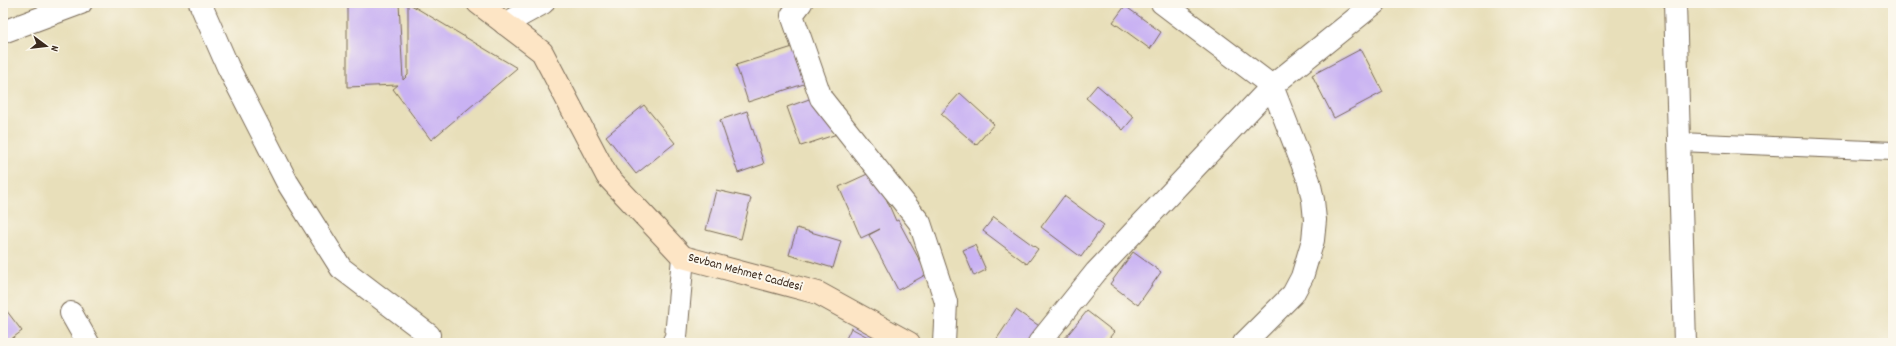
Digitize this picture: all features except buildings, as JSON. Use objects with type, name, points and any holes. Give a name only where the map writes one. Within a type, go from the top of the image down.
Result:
[{"type":"main road","name":"Sevban Mehmet Caddesi","points":[[478,3],[542,52],[607,176],[683,257],[818,293],[909,343]]},
{"type":"street","points":[[3,32],[81,3]]},
{"type":"street","points":[[200,3],[228,67],[287,182],[341,268],[429,335]]},
{"type":"street","points":[[505,24],[543,3]]},
{"type":"street","points":[[802,3],[792,15],[821,98],[920,223],[946,302],[944,343]]},
{"type":"street","points":[[1162,3],[1272,86],[1309,181],[1314,207],[1313,240],[1302,277],[1293,294],[1244,343]]},
{"type":"street","points":[[1039,343],[1096,272],[1272,86],[1375,3]]},
{"type":"street","points":[[1674,3],[1685,343]]},
{"type":"street","points":[[673,343],[676,337],[683,257]]},
{"type":"street","points":[[71,313],[88,343]]},
{"type":"lane","points":[[1679,142],[1893,151]]}]
